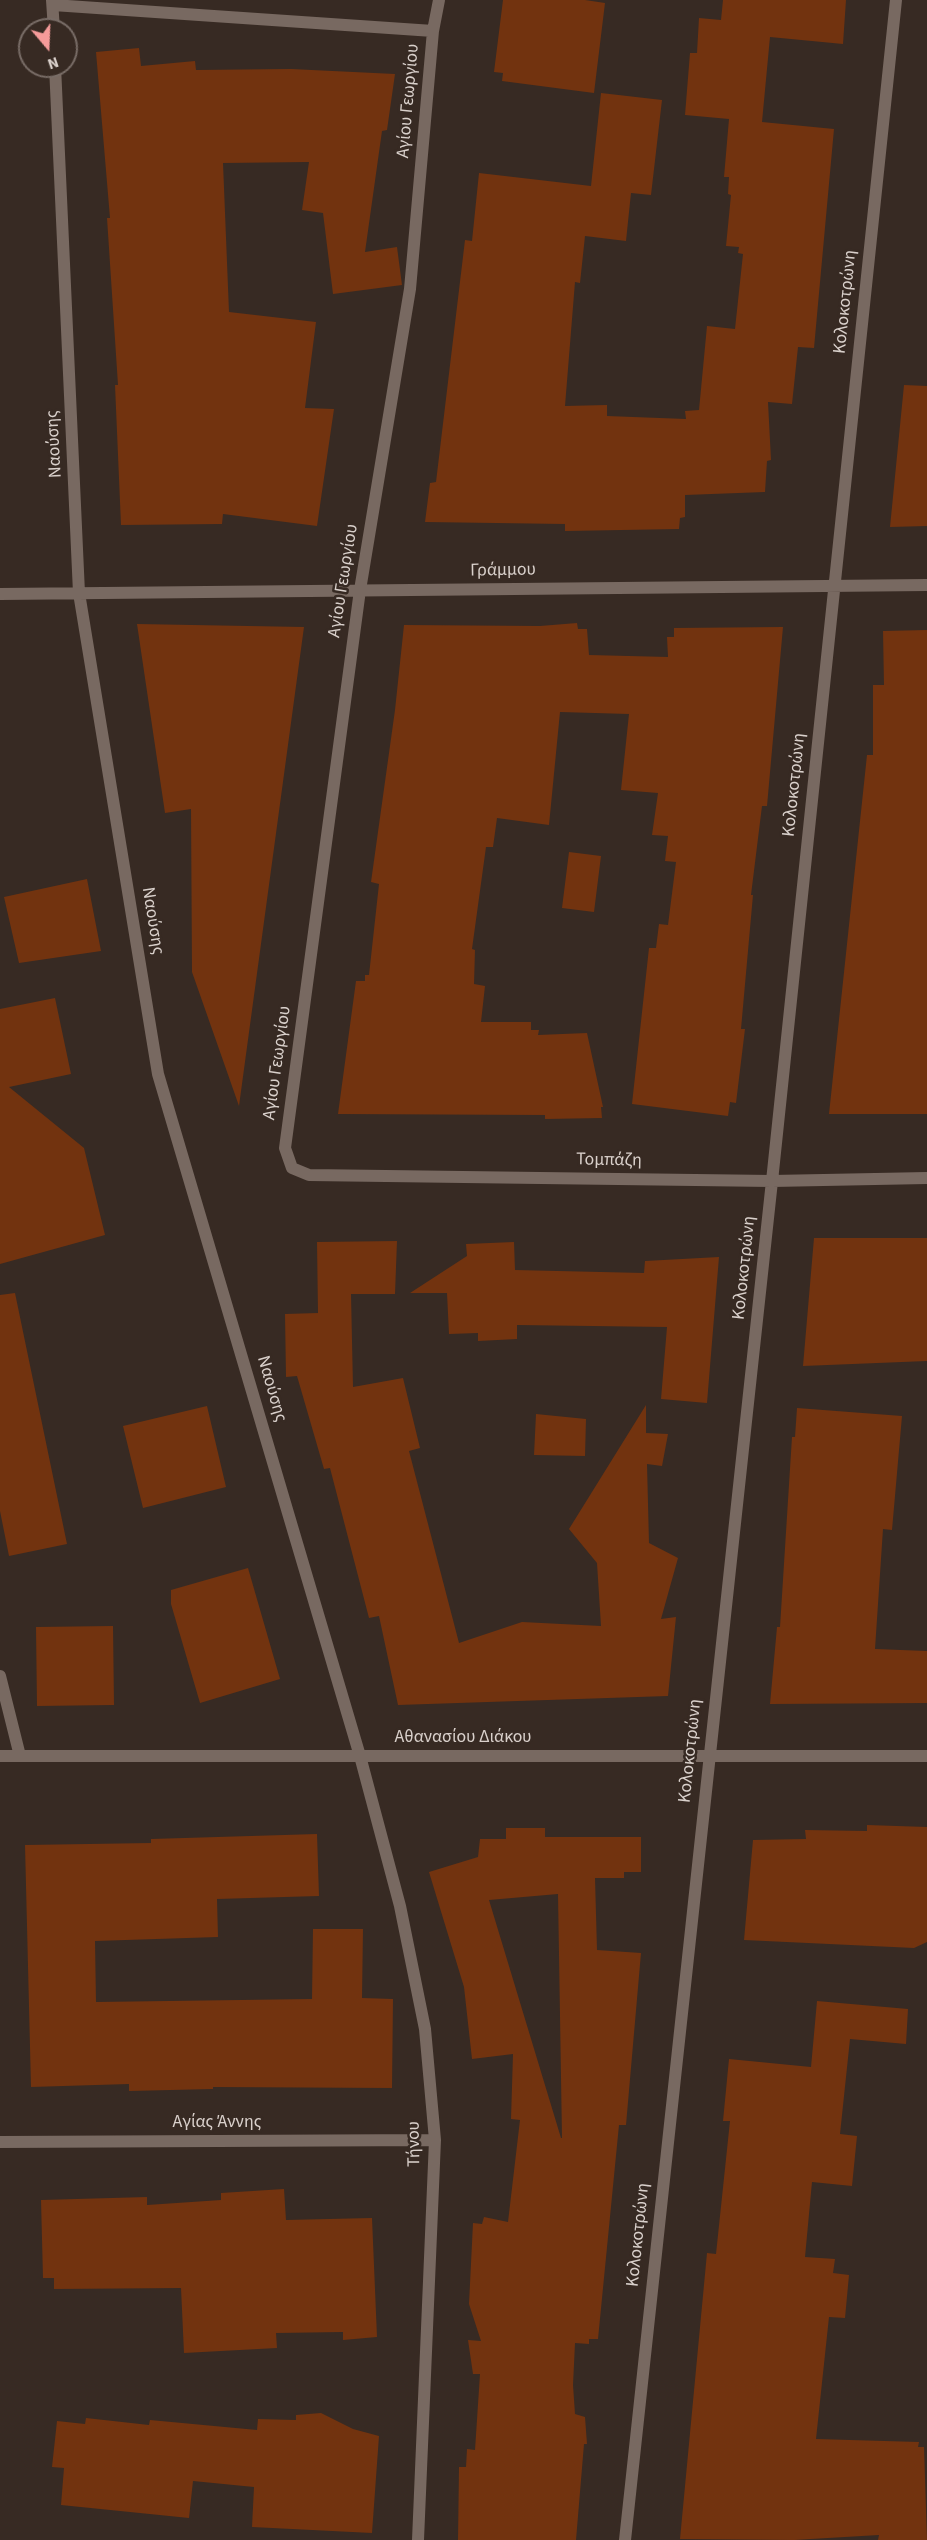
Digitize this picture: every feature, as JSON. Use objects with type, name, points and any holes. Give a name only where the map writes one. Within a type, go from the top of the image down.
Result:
[{"type":"street","name":"Αγίου Γεωργίου","points":[[292,1168],[285,1148],[360,590],[410,289],[433,31],[439,0]]},
{"type":"street","name":"Κολοκοτρώνη","points":[[625,2540],[772,1182],[896,0]]},
{"type":"street","points":[[53,18],[52,2],[433,31]]},
{"type":"street","name":"Ναούσης","points":[[57,78],[79,593],[158,1074],[360,1756]]},
{"type":"street","name":"Γράμμου","points":[[0,594],[927,585]]},
{"type":"street","name":"Τομπάζη","points":[[292,1168],[309,1175],[772,1182],[927,1178]]},
{"type":"street","points":[[0,1676],[20,1756]]},
{"type":"street","name":"Αθανασίου Διάκου","points":[[0,1756],[927,1756]]},
{"type":"street","name":"Τήνου","points":[[360,1756],[400,1906],[425,2029],[435,2140],[418,2540]]},
{"type":"street","name":"Αγίας Άννης","points":[[0,2142],[435,2140]]},
{"type":"building","points":[[503,0],[585,0],[605,3],[594,93],[502,81],[503,73],[494,72]]},
{"type":"building","points":[[723,0],[846,0],[843,44],[770,37],[762,122],[834,129],[814,348],[798,347],[792,404],[768,402],[771,460],[767,461],[765,492],[685,495],[685,517],[680,518],[679,529],[565,531],[565,524],[425,522],[430,483],[436,482],[465,240],[472,241],[479,173],[591,186],[601,93],[662,100],[651,195],[631,193],[626,241],[585,236],[580,283],[575,282],[565,406],[607,405],[607,416],[686,419],[685,411],[699,410],[707,326],[735,329],[743,254],[738,253],[739,247],[726,246],[731,195],[728,194],[729,177],[724,177],[729,119],[685,115],[690,53],[697,53],[699,18],[721,20]]},
{"type":"building","points":[[139,48],[141,66],[195,61],[196,70],[291,69],[395,74],[387,130],[382,131],[365,252],[397,247],[402,285],[333,294],[323,213],[302,210],[309,162],[223,163],[229,312],[316,322],[305,408],[334,409],[317,526],[223,514],[222,524],[121,525],[115,385],[118,385],[107,218],[110,218],[96,52]]},
{"type":"building","points":[[904,385],[927,386],[927,526],[890,527]]},
{"type":"building","points":[[577,623],[578,629],[587,629],[589,655],[668,657],[667,637],[674,637],[674,628],[783,627],[767,806],[762,806],[751,895],[753,895],[741,1029],[745,1029],[736,1103],[730,1102],[728,1116],[632,1104],[649,948],[656,948],[659,924],[668,925],[676,862],[665,861],[668,836],[652,835],[658,793],[621,790],[629,714],[560,712],[549,825],[497,818],[493,847],[486,847],[472,949],[475,950],[474,984],[485,986],[481,1022],[531,1022],[531,1030],[539,1030],[538,1035],[587,1033],[603,1107],[601,1107],[602,1118],[545,1119],[545,1115],[338,1114],[356,981],[365,981],[365,975],[369,975],[379,884],[371,882],[395,710],[404,625],[540,626]]},
{"type":"building","points":[[137,624],[304,627],[239,1106],[192,972],[191,809],[165,813]]},
{"type":"building","points":[[927,630],[927,1114],[829,1114],[867,755],[873,755],[873,685],[884,685],[883,631]]},
{"type":"building","points":[[569,852],[601,856],[594,912],[562,908]]},
{"type":"building","points":[[87,879],[101,951],[19,963],[4,897]]},
{"type":"building","points":[[55,998],[71,1074],[9,1087],[84,1148],[105,1235],[0,1264],[0,1009]]},
{"type":"building","points":[[814,1238],[927,1238],[927,1361],[803,1366]]},
{"type":"building","points":[[397,1241],[395,1294],[351,1294],[353,1387],[403,1378],[420,1448],[409,1451],[459,1643],[522,1622],[601,1626],[597,1563],[569,1529],[646,1405],[646,1433],[668,1434],[662,1466],[647,1464],[649,1543],[678,1558],[661,1619],[676,1617],[668,1696],[398,1705],[379,1616],[369,1618],[330,1468],[324,1469],[297,1376],[286,1377],[285,1314],[318,1313],[317,1242]]},
{"type":"building","points":[[514,1242],[515,1270],[644,1273],[645,1261],[719,1257],[707,1403],[661,1399],[667,1327],[517,1325],[517,1339],[478,1341],[478,1333],[449,1334],[447,1293],[410,1293],[467,1256],[466,1244]]},
{"type":"building","points":[[15,1293],[67,1544],[9,1556],[0,1511],[0,1295]]},
{"type":"building","points":[[207,1406],[226,1487],[143,1508],[123,1426]]},
{"type":"building","points":[[797,1408],[902,1416],[892,1530],[883,1529],[875,1649],[927,1651],[927,1703],[770,1704],[777,1627],[780,1627],[792,1437],[795,1437]]},
{"type":"building","points":[[536,1414],[586,1419],[585,1456],[534,1455]]},
{"type":"building","points":[[248,1568],[280,1679],[200,1703],[171,1604],[171,1590]]},
{"type":"building","points":[[113,1626],[114,1705],[37,1706],[36,1627]]},
{"type":"building","points":[[867,1825],[927,1827],[927,1942],[914,1948],[744,1940],[753,1840],[806,1839],[805,1830],[867,1831]]},
{"type":"building","points":[[506,1828],[545,1828],[545,1837],[641,1837],[641,1872],[624,1872],[624,1878],[595,1878],[597,1950],[641,1953],[626,2125],[619,2125],[598,2339],[589,2339],[589,2344],[575,2343],[573,2385],[575,2414],[585,2417],[587,2444],[584,2444],[576,2540],[458,2540],[459,2467],[466,2467],[467,2449],[475,2450],[480,2374],[473,2374],[468,2340],[481,2341],[469,2304],[473,2223],[482,2224],[484,2217],[508,2222],[520,2120],[511,2119],[513,2054],[472,2059],[464,1987],[429,1872],[478,1857],[480,1839],[506,1839]],"holes":[[[558,1894],[561,2138],[489,1900]]]},
{"type":"building","points":[[317,1834],[319,1896],[217,1899],[218,1937],[95,1941],[96,2002],[312,1999],[313,1929],[363,1929],[362,1998],[393,1999],[392,2088],[213,2087],[213,2089],[129,2091],[129,2084],[31,2087],[25,1845],[151,1843],[151,1839]]},
{"type":"building","points":[[817,2001],[908,2009],[906,2044],[850,2039],[840,2134],[857,2136],[852,2186],[812,2182],[805,2257],[835,2259],[833,2273],[849,2275],[845,2318],[829,2317],[816,2439],[919,2442],[918,2447],[924,2447],[927,2540],[878,2540],[879,2535],[794,2540],[680,2539],[707,2253],[716,2254],[730,2121],[723,2121],[729,2059],[811,2067]]},
{"type":"building","points":[[284,2189],[286,2220],[372,2218],[377,2337],[343,2340],[343,2332],[276,2333],[277,2348],[184,2353],[181,2288],[54,2289],[54,2278],[43,2278],[41,2200],[147,2197],[147,2205],[221,2200],[221,2193]]},
{"type":"building","points":[[321,2413],[353,2429],[379,2436],[372,2533],[252,2527],[254,2487],[193,2481],[189,2518],[61,2505],[64,2468],[52,2467],[57,2421],[85,2424],[86,2418],[149,2425],[150,2420],[257,2430],[258,2419],[296,2420],[296,2415]]}]
